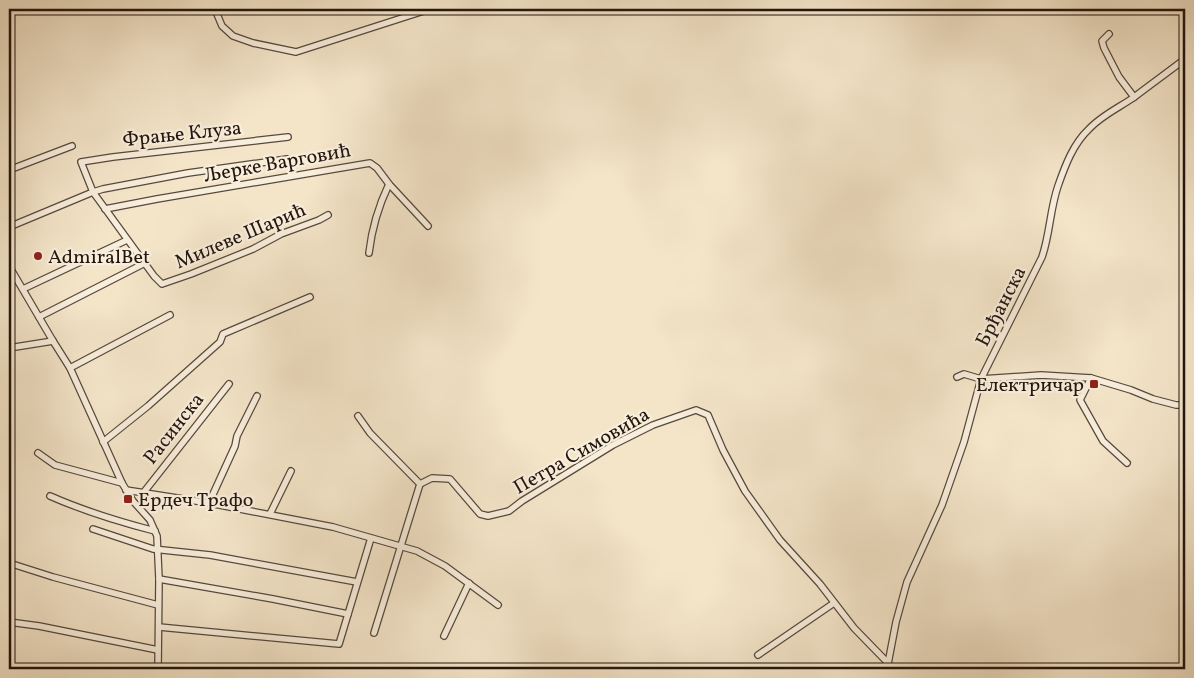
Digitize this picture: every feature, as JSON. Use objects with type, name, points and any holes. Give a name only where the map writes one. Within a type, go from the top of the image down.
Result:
[{"type":"street","points":[[216,9],[222,26],[233,36],[253,43],[296,52],[430,9]]},
{"type":"street","points":[[1109,34],[1102,41],[1104,48],[1119,77],[1134,97]]},
{"type":"street","name":"Брђанска","points":[[887,666],[907,582],[942,505],[964,442],[981,379],[1042,257],[1047,243],[1058,187],[1075,147],[1088,129],[1185,59]]},
{"type":"street","name":"Фрање Клуза","points":[[81,162],[288,137]]},
{"type":"street","points":[[9,170],[72,146]]},
{"type":"street","points":[[9,227],[103,189],[188,173],[287,159]]},
{"type":"street","name":"Милеве Шарић","points":[[81,162],[92,192],[154,276],[162,284],[253,249],[281,234],[328,215]]},
{"type":"street","name":"Љерке Варговић","points":[[105,209],[370,163],[377,168],[389,184],[428,226]]},
{"type":"street","points":[[369,252],[371,231],[379,204],[389,184]]},
{"type":"street","points":[[23,289],[127,240]]},
{"type":"street","points":[[39,317],[145,263]]},
{"type":"street","points":[[9,266],[70,368],[122,483],[133,501],[150,520],[155,531],[159,579],[158,669]]},
{"type":"street","points":[[103,442],[148,406],[220,342],[223,334],[310,297]]},
{"type":"street","points":[[70,368],[170,315]]},
{"type":"street","points":[[9,348],[53,341]]},
{"type":"street","points":[[957,377],[964,374],[981,379],[1040,375],[1091,378],[1176,406],[1185,405]]},
{"type":"street","points":[[1091,378],[1080,400],[1103,441],[1127,462]]},
{"type":"street","name":"Расинска","points":[[144,492],[229,384]]},
{"type":"street","points":[[209,503],[235,446],[237,436],[257,396]]},
{"type":"street","name":"Петра Симовића","points":[[420,484],[432,478],[450,479],[480,514],[488,516],[509,511],[613,445],[653,425],[696,410],[708,415],[723,450],[745,490],[775,533],[820,584],[854,628],[887,666]]},
{"type":"street","points":[[358,416],[370,433],[420,484],[374,633]]},
{"type":"street","points":[[38,453],[55,465],[122,483]]},
{"type":"street","points":[[270,514],[291,471]]},
{"type":"street","points":[[126,490],[209,503],[333,527],[417,551],[445,566],[498,606]]},
{"type":"street","points":[[50,496],[91,512],[155,531]]},
{"type":"street","points":[[93,529],[153,549],[210,555],[357,582]]},
{"type":"street","points":[[159,627],[339,644],[371,538]]},
{"type":"street","points":[[9,563],[158,605]]},
{"type":"street","points":[[159,579],[348,614]]},
{"type":"street","points":[[444,636],[469,583]]},
{"type":"street","points":[[758,655],[834,603]]},
{"type":"street","points":[[9,622],[39,626],[158,650]]},
{"type":"street","points":[[30,668],[38,669]]},
{"type":"place","name":"AdmiralBet","points":[[38,256]]},
{"type":"place","name":"Електричар","points":[[1094,384]]},
{"type":"place","name":"Ердеч Трафо","points":[[128,499]]}]
